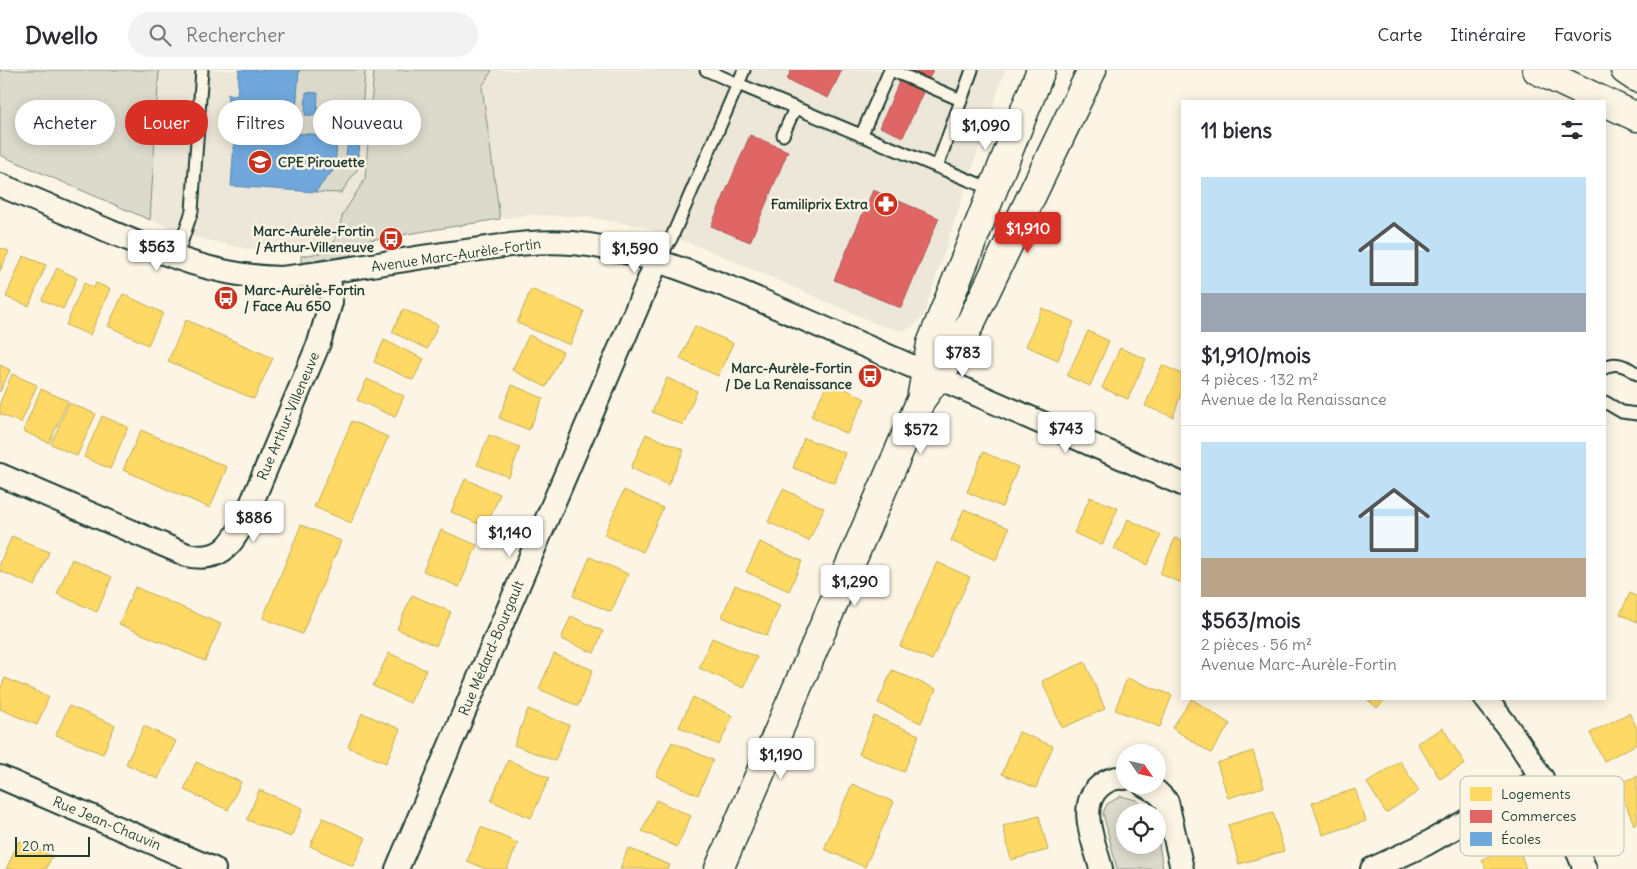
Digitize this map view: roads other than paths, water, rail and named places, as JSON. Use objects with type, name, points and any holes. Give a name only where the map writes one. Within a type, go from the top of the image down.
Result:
[{"type":"street","points":[[719,869],[931,376],[936,331],[1041,70]]},
{"type":"street","points":[[931,376],[954,354],[972,320],[1092,70]]},
{"type":"street","points":[[1537,70],[1602,100]]},
{"type":"street","points":[[1625,70],[1637,78]]},
{"type":"street","points":[[1606,102],[1637,116]]},
{"type":"street","name":"Avenue Marc-Aurèle-Fortin","points":[[0,185],[176,259],[210,270],[251,277],[281,278],[485,248],[542,242],[589,245],[657,261],[746,294],[1181,484]]},
{"type":"street","name":"Rue Médard-Bourgault","points":[[397,869],[657,261]]},
{"type":"street","name":"Rue Arthur-Villeneuve","points":[[0,475],[187,555],[207,557],[225,550],[235,539],[244,521],[319,343],[331,302],[329,272]]},
{"type":"street","points":[[1487,700],[1541,776]]},
{"type":"street","name":"Rue Jean-Chauvin","points":[[0,777],[214,869]]},
{"type":"street","points":[[1101,869],[1087,806],[1093,793],[1105,782],[1116,778]]},
{"type":"street","points":[[1160,794],[1166,802],[1182,869]]},
{"type":"street","points":[[1372,869],[1426,844],[1460,825]]},
{"type":"street","points":[[1579,856],[1585,869]]},
{"type":"lane","points":[[176,259],[193,205],[202,70]]},
{"type":"lane","points":[[706,70],[993,190]]},
{"type":"lane","points":[[657,261],[671,240],[744,70]]},
{"type":"lane","points":[[862,136],[891,70],[961,100]]},
{"type":"lane","points":[[937,167],[972,70]]},
{"type":"lane","points":[[783,135],[795,108]]},
{"type":"lane","points":[[1606,368],[1614,364],[1624,366],[1637,374]]},
{"type":"lane","points":[[1606,403],[1622,412],[1637,414]]},
{"type":"place","name":"CPE Pirouette","points":[[260,162]]},
{"type":"place","name":"Familiprix Extra","points":[[886,204]]},
{"type":"place","name":"Marc-Aurèle-Fortin / Arthur-Villeneuve","points":[[391,239]]},
{"type":"place","name":"Marc-Aurèle-Fortin / Face Au 650","points":[[226,298]]},
{"type":"place","name":"Marc-Aurèle-Fortin / De La Renaissance","points":[[870,376]]}]
